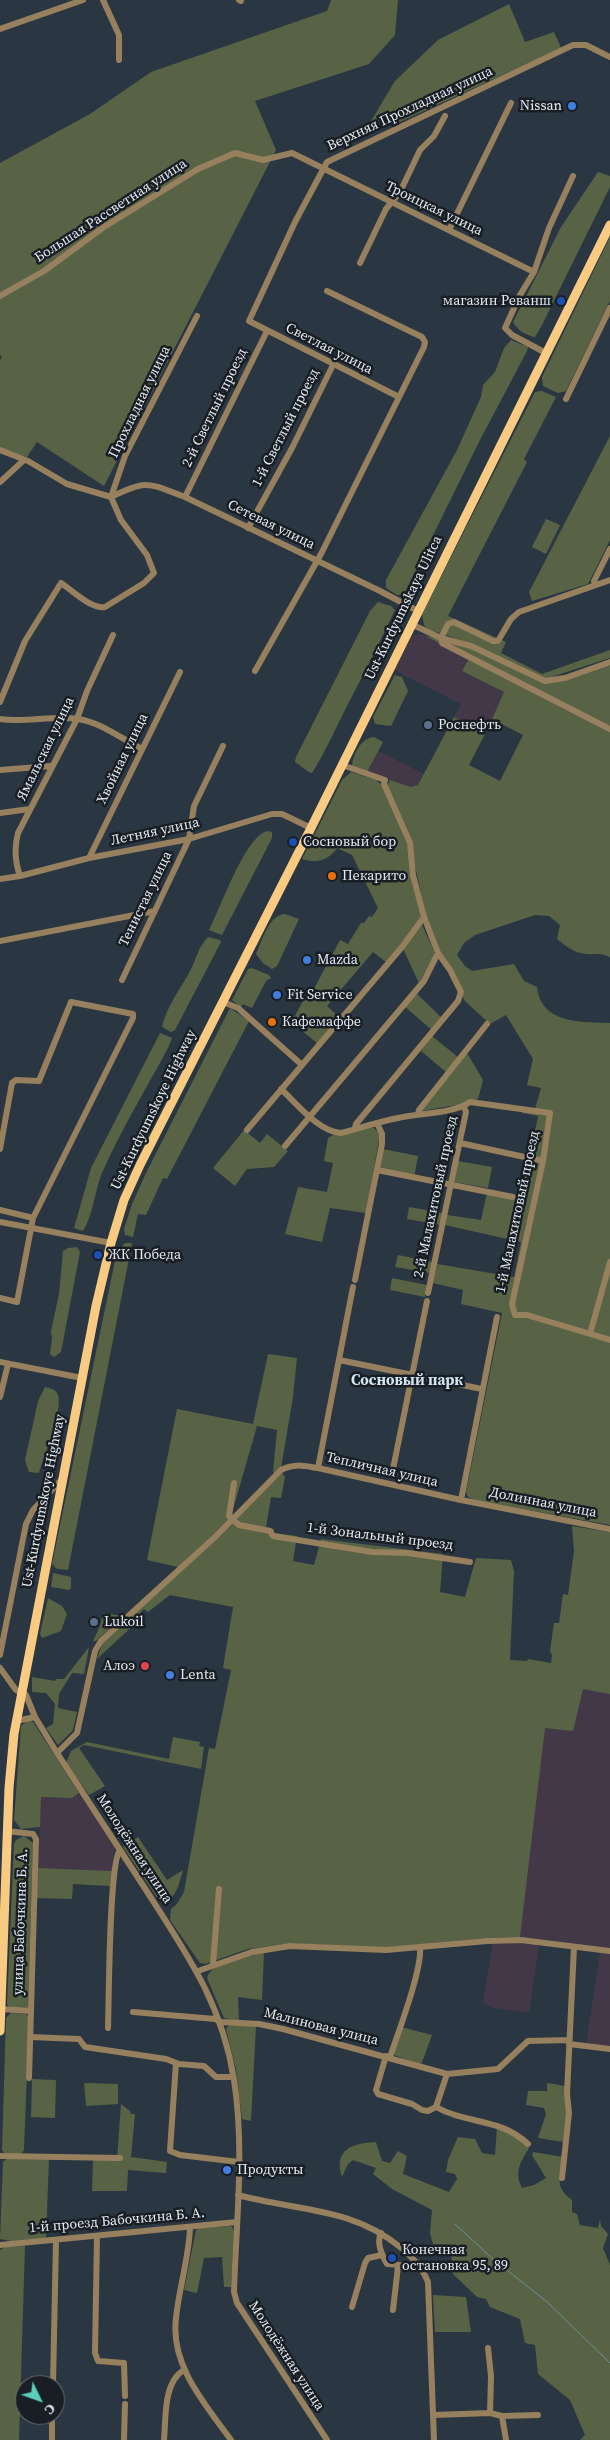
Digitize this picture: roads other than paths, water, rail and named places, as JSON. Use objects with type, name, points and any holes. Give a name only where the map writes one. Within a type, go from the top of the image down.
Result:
[{"type":"main road","name":"Ust-Kurdyumskaya Ulitca","points":[[223,1002],[610,225]]},
{"type":"main road","name":"Ust-Kurdyumskoye Highway","points":[[0,2031],[7,1831],[16,1721],[110,1243],[124,1200],[140,1165],[223,1002]]},
{"type":"street","points":[[0,29],[82,0]]},
{"type":"street","points":[[103,0],[120,35],[119,60]]},
{"type":"street","name":"Верхняя Прохладная улица","points":[[249,321],[295,222],[327,162],[573,45],[586,45],[610,57]]},
{"type":"street","points":[[449,230],[511,103]]},
{"type":"street","points":[[360,263],[386,209],[400,192],[420,150],[434,136],[445,116]]},
{"type":"street","name":"Большая Рассветная улица","points":[[0,296],[44,271],[104,227],[198,169],[226,156],[235,153],[264,160],[292,153],[323,169]]},
{"type":"street","name":"Троицкая улица","points":[[323,169],[534,272]]},
{"type":"street","points":[[546,353],[512,335],[505,328],[520,295],[534,272],[552,220],[574,176]]},
{"type":"street","points":[[255,671],[316,561],[425,342],[422,338],[327,291]]},
{"type":"street","points":[[566,399],[610,308]]},
{"type":"street","name":"Прохладная улица","points":[[111,497],[125,456],[197,316]]},
{"type":"street","name":"Светлая улица","points":[[249,321],[398,398]]},
{"type":"street","name":"2-й Светлый проезд","points":[[185,497],[267,331]]},
{"type":"street","name":"1-й Светлый проезд","points":[[248,528],[292,448],[333,365]]},
{"type":"street","points":[[0,450],[24,460],[67,484],[111,497],[121,520],[147,555],[154,573],[144,584],[106,607],[99,608],[62,583],[25,641],[0,702]]},
{"type":"street","points":[[0,482],[24,460]]},
{"type":"street","name":"Сетевая улица","points":[[111,497],[138,484],[151,485],[185,497],[418,611]]},
{"type":"street","points":[[595,585],[594,581],[610,548]]},
{"type":"street","points":[[610,580],[519,612],[511,619],[502,638],[498,641],[493,641],[454,622],[448,624],[441,638],[442,643],[610,730]]},
{"type":"street","points":[[411,624],[441,638],[471,646],[545,682],[565,678],[610,662]]},
{"type":"street","name":"Ямальская улица","points":[[20,876],[17,868],[15,844],[51,766],[77,719],[87,691],[114,635]]},
{"type":"street","name":"Хвойная улица","points":[[89,858],[180,672]]},
{"type":"street","points":[[0,719],[17,722],[77,719],[90,722],[142,749]]},
{"type":"street","name":"Тенистая улица","points":[[122,980],[189,839],[194,806],[223,746]]},
{"type":"street","points":[[342,765],[385,780],[384,784],[410,843],[413,875],[424,917],[438,953],[450,970],[461,992],[458,1001],[356,1124],[355,1128]]},
{"type":"street","points":[[0,770],[51,766]]},
{"type":"street","points":[[0,813],[30,809]]},
{"type":"street","name":"Летняя улица","points":[[0,879],[20,876],[89,858],[189,839],[272,814],[282,814],[311,828]]},
{"type":"street","points":[[0,941],[155,911]]},
{"type":"street","points":[[247,1130],[402,947],[424,917]]},
{"type":"street","points":[[285,1146],[309,1115],[424,981],[438,953]]},
{"type":"street","points":[[0,1149],[12,1083],[16,1080],[39,1081],[72,1002],[133,1014],[133,1018],[32,1218],[32,1229],[17,1302],[0,1298]]},
{"type":"street","points":[[223,1002],[238,1008],[302,1065]]},
{"type":"street","points":[[418,1114],[419,1110],[487,1024]]},
{"type":"street","points":[[281,1090],[309,1115],[334,1132],[341,1133],[355,1128],[418,1114],[464,1107]]},
{"type":"street","name":"1-й Малахитовый проезд","points":[[464,1107],[470,1102],[476,1102],[523,1111],[550,1113],[543,1161],[520,1260],[512,1304],[515,1315],[527,1316],[590,1334]]},
{"type":"street","name":"2-й Малахитовый проезд","points":[[428,1293],[466,1112],[464,1107]]},
{"type":"street","points":[[318,1468],[377,1170],[382,1134],[377,1123]]},
{"type":"street","points":[[460,1143],[543,1161]]},
{"type":"street","points":[[377,1170],[513,1197]]},
{"type":"street","points":[[0,1210],[32,1218]]},
{"type":"street","points":[[0,1222],[110,1243]]},
{"type":"street","points":[[610,1262],[590,1334],[610,1340]]},
{"type":"street","points":[[392,1474],[427,1301]]},
{"type":"street","points":[[460,1500],[497,1317]]},
{"type":"street","points":[[339,1360],[482,1389]]},
{"type":"street","points":[[0,1362],[82,1378]]},
{"type":"street","points":[[0,1397],[8,1364]]},
{"type":"street","name":"Тепличная улица","points":[[232,1520],[281,1470],[288,1466],[299,1465],[471,1502]]},
{"type":"street","points":[[0,1655],[26,1524],[33,1510],[63,1478]]},
{"type":"street","points":[[57,1753],[76,1734],[97,1646],[109,1631],[232,1520],[229,1516],[234,1483]]},
{"type":"street","name":"Долинная улица","points":[[471,1502],[610,1529]]},
{"type":"street","name":"1-й Зональный проезд","points":[[232,1520],[239,1526],[270,1531],[273,1536],[372,1552],[408,1553],[470,1562]]},
{"type":"street","name":"Молодёжная улица","points":[[0,1668],[16,1690],[26,1695],[35,1717],[57,1753],[198,1971],[221,2022],[233,2076],[239,2162],[234,2292],[237,2303],[327,2440]]},
{"type":"street","points":[[16,1721],[35,1717]]},
{"type":"street","name":"улица Бабочкина Б. А.","points":[[7,1831],[33,1834],[36,1838],[29,2078]]},
{"type":"street","points":[[108,2028],[112,1889],[114,1862],[120,1850]]},
{"type":"street","points":[[213,1964],[219,1890]]},
{"type":"street","points":[[198,1971],[213,1964],[252,1952],[290,1946],[386,1950],[487,1941],[521,1940],[610,1951]]},
{"type":"street","points":[[562,2178],[569,2113],[567,2094],[574,1947]]},
{"type":"street","points":[[388,2056],[414,1980],[420,1948]]},
{"type":"street","points":[[1,2009],[31,2011]]},
{"type":"street","points":[[133,2012],[215,2019],[221,2022]]},
{"type":"street","name":"Малиновая улица","points":[[221,2022],[259,2024],[283,2029],[388,2056],[447,2074],[498,2069],[528,2041],[569,2042],[610,2049]]},
{"type":"street","points":[[30,2037],[79,2039],[85,2047],[204,2066],[216,2077],[233,2076]]},
{"type":"street","name":"Малиновая улица","points":[[388,2056],[376,2090],[378,2094],[412,2104],[422,2110],[428,2111],[436,2107],[479,2122],[507,2128],[528,2144]]},
{"type":"street","points":[[176,2063],[170,2151],[180,2155],[239,2162]]},
{"type":"street","points":[[436,2107],[447,2074]]},
{"type":"street","points":[[0,2156],[120,2158]]},
{"type":"street","points":[[238,2195],[358,2221],[381,2233],[418,2263],[428,2282],[434,2440]]},
{"type":"street","name":"1-й проезд Бабочкина Б. А.","points":[[0,2245],[237,2222]]},
{"type":"street","points":[[190,2227],[176,2319],[177,2351],[184,2370],[231,2440]]},
{"type":"street","points":[[381,2233],[379,2238],[382,2255],[387,2264],[413,2266],[418,2263]]},
{"type":"street","points":[[97,2236],[95,2353],[98,2361],[124,2363],[125,2396]]},
{"type":"street","points":[[53,2375],[56,2240]]},
{"type":"street","points":[[352,2308],[365,2263],[368,2258],[382,2255]]},
{"type":"street","points":[[392,2310],[398,2266]]},
{"type":"street","points":[[488,2348],[490,2413]]},
{"type":"street","points":[[164,2440],[168,2397],[176,2377],[184,2370]]},
{"type":"street","points":[[124,2440],[125,2404]]},
{"type":"street","points":[[434,2415],[490,2413],[502,2416],[538,2415]]},
{"type":"street","points":[[502,2416],[506,2440]]},
{"type":"street","points":[[52,2425],[52,2440]]},
{"type":"waterway","points":[[455,2224],[494,2260],[546,2301],[610,2363]]},
{"type":"place","name":"Nissan","points":[[572,106]]},
{"type":"place","name":"магазин Реванш","points":[[561,301]]},
{"type":"place","name":"Роснефть","points":[[428,725]]},
{"type":"place","name":"Сосновый бор","points":[[293,842]]},
{"type":"place","name":"Пекарито","points":[[332,876]]},
{"type":"place","name":"Mazda","points":[[307,960]]},
{"type":"place","name":"Fit Service","points":[[277,995]]},
{"type":"place","name":"Кафемаффе","points":[[272,1022]]},
{"type":"place","name":"ЖК Победа","points":[[98,1255]]},
{"type":"place","name":"Lukoil","points":[[94,1622]]},
{"type":"place","name":"Алоэ","points":[[145,1666]]},
{"type":"place","name":"Lenta","points":[[170,1675]]},
{"type":"place","name":"Продукты","points":[[227,2170]]},
{"type":"place","name":"Конечная остановка 95, 89","points":[[392,2258]]},
{"type":"district","name":"Сосновый парк","points":[[407,1381]]}]
